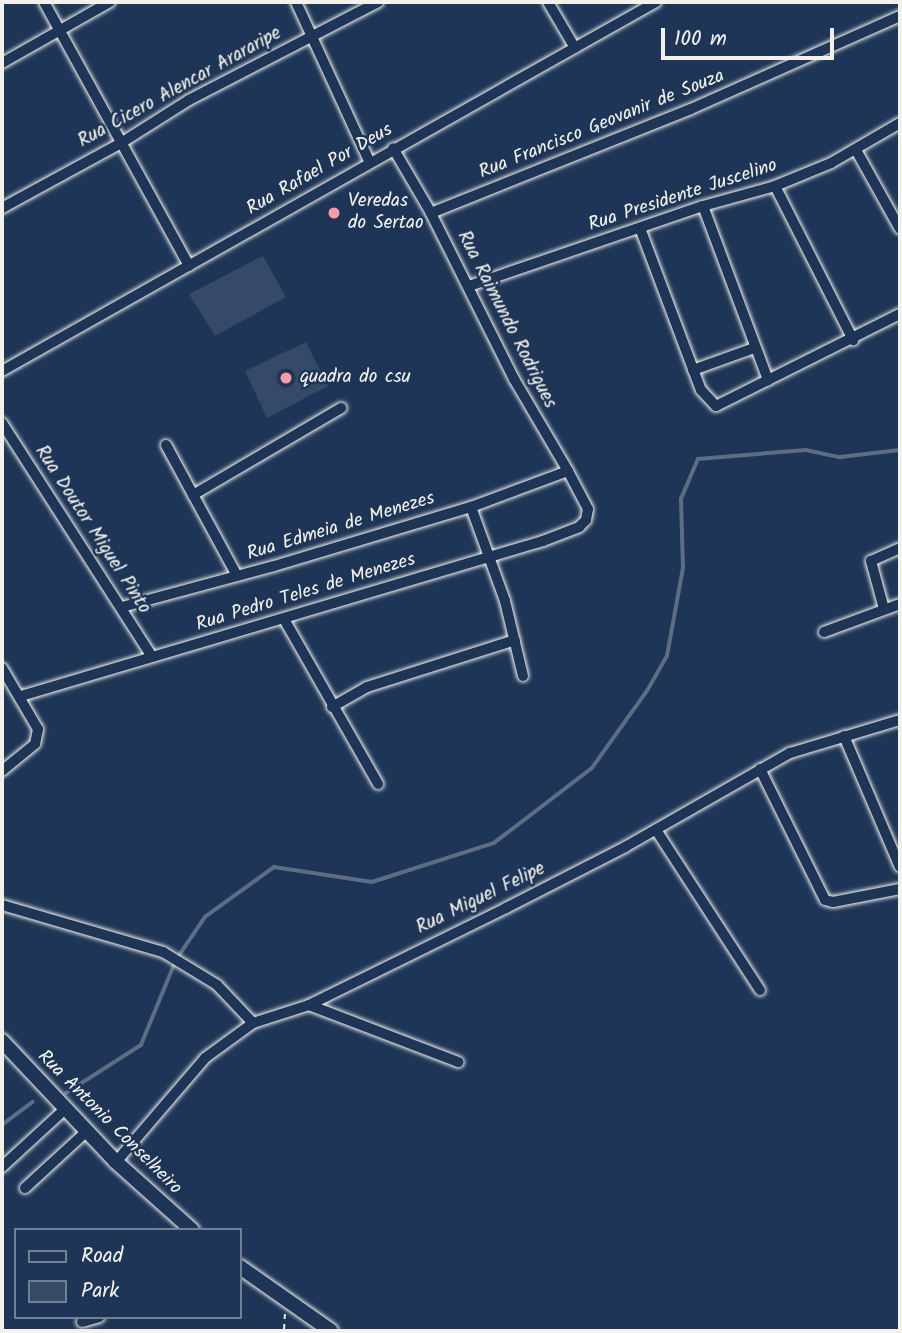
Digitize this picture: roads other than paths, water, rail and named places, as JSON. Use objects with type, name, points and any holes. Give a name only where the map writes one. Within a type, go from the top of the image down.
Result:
[{"type":"street","points":[[44,2],[189,266]]},
{"type":"street","points":[[2,63],[110,2]]},
{"type":"street","points":[[296,2],[370,163]]},
{"type":"street","name":"Rua Cicero Alencar Arararipe","points":[[2,208],[121,143],[189,100],[377,2]]},
{"type":"street","points":[[548,2],[575,48]]},
{"type":"street","name":"Rua Rafael Por Deus","points":[[2,371],[656,2]]},
{"type":"street","name":"Rua Francisco Geovanir de Souza","points":[[431,214],[691,109],[900,16]]},
{"type":"street","name":"Rua Presidente Juscelino","points":[[469,286],[703,206],[775,186],[856,150],[900,123]]},
{"type":"street","name":"Rua Raimundo Rodrigues","points":[[393,148],[469,286],[514,379],[588,509]]},
{"type":"street","points":[[856,150],[900,229]]},
{"type":"street","points":[[775,186],[853,340]]},
{"type":"street","points":[[703,206],[768,380]]},
{"type":"street","points":[[640,228],[692,369],[708,400],[716,406],[853,340],[900,314]]},
{"type":"street","points":[[692,369],[754,348]]},
{"type":"street","points":[[193,495],[341,408]]},
{"type":"street","name":"Rua Doutor Miguel Pinto","points":[[2,423],[152,655]]},
{"type":"street","points":[[166,445],[237,576]]},
{"type":"street","name":"Rua Edmeia de Menezes","points":[[122,607],[471,507],[568,471]]},
{"type":"street","points":[[471,507],[515,640],[523,676]]},
{"type":"street","name":"Rua Pedro Teles de Menezes","points":[[21,696],[543,541],[579,527],[586,520],[588,509]]},
{"type":"street","points":[[884,610],[871,561],[900,548]]},
{"type":"street","points":[[824,632],[900,604]]},
{"type":"street","points":[[284,619],[378,784]]},
{"type":"street","points":[[332,706],[367,687],[515,640]]},
{"type":"street","points":[[2,668],[21,696],[38,729],[35,744],[2,771]]},
{"type":"street","name":"Rua Miguel Felipe","points":[[116,1162],[205,1058],[253,1023],[309,1005],[656,830],[790,753],[900,720]]},
{"type":"street","points":[[844,736],[900,867]]},
{"type":"street","points":[[760,769],[825,900],[833,902],[900,889]]},
{"type":"street","points":[[656,830],[760,990]]},
{"type":"street","points":[[2,905],[163,951],[217,985],[253,1023]]},
{"type":"street","points":[[309,1005],[458,1062]]},
{"type":"street","name":"Rua Antonio Conselheiro","points":[[2,1041],[116,1162],[190,1228]]},
{"type":"street","points":[[2,1167],[65,1109]]},
{"type":"street","points":[[25,1188],[87,1131]]},
{"type":"street","points":[[242,1268],[331,1331]]},
{"type":"street","points":[[82,1322],[92,1319]]},
{"type":"waterway","points":[[66,1093],[141,1045],[176,960],[205,917],[274,867],[372,882],[494,843],[592,768],[647,691],[667,656],[683,568],[681,499],[698,459],[806,450],[840,457],[900,450]]},
{"type":"waterway","points":[[2,1125],[32,1102]]},
{"type":"place","name":"Veredas do Sertao","points":[[334,213]]},
{"type":"place","name":"quadra do csu","points":[[286,378]]}]
